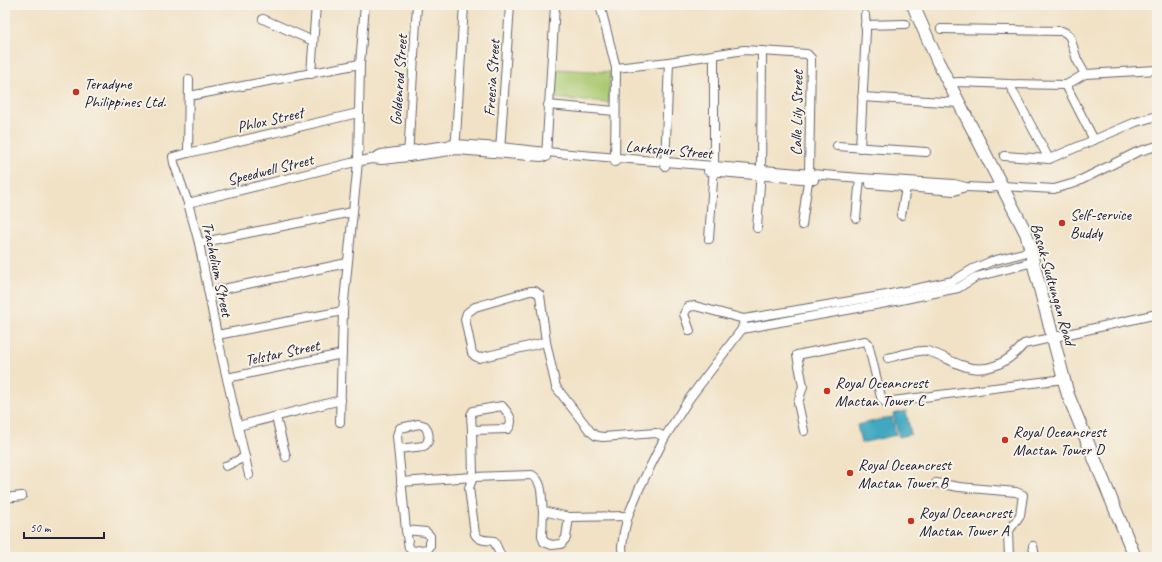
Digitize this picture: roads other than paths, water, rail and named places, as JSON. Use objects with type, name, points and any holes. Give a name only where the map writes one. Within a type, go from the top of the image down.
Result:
[{"type":"street","points":[[311,74],[316,5]]},
{"type":"street","points":[[340,422],[343,311],[358,162],[360,64],[365,5]]},
{"type":"street","name":"Goldenrod Street","points":[[408,154],[417,5]]},
{"type":"street","points":[[456,147],[464,5]]},
{"type":"street","name":"Freesia Street","points":[[500,150],[510,5]]},
{"type":"street","points":[[546,155],[555,5]]},
{"type":"street","points":[[600,5],[616,68],[615,160]]},
{"type":"street","name":"Basak-Sudtungan Road","points":[[913,5],[938,62],[1026,233],[1064,379],[1074,410],[1135,557]]},
{"type":"street","points":[[860,148],[866,31],[865,15]]},
{"type":"street","points":[[263,19],[313,41]]},
{"type":"street","points":[[865,25],[906,24]]},
{"type":"street","points":[[940,29],[1062,31],[1070,37],[1078,60],[1085,74]]},
{"type":"street","points":[[616,68],[669,62],[744,50],[762,51],[761,173],[757,228]]},
{"type":"street","name":"Calle Lily Street","points":[[762,51],[807,54],[811,58],[808,177],[802,225]]},
{"type":"street","points":[[709,239],[713,169],[714,55]]},
{"type":"street","points":[[665,165],[669,62]]},
{"type":"street","points":[[189,96],[360,64]]},
{"type":"street","points":[[949,83],[1066,85],[1085,74],[1157,70]]},
{"type":"street","points":[[188,153],[189,79]]},
{"type":"street","points":[[1008,84],[1049,159]]},
{"type":"street","points":[[1066,85],[1094,140]]},
{"type":"street","points":[[862,96],[960,103]]},
{"type":"street","points":[[548,105],[615,111]]},
{"type":"street","name":"Phlox Street","points":[[188,153],[358,113]]},
{"type":"street","points":[[1004,156],[1049,159],[1136,122],[1157,116]]},
{"type":"street","points":[[837,146],[926,152]]},
{"type":"street","name":"Larkspur Street","points":[[358,162],[371,159],[382,160],[408,154],[456,147],[907,184],[954,191],[966,187],[990,188],[1003,186],[1054,189],[1075,183],[1137,152],[1157,146]]},
{"type":"street","name":"Trachelium Street","points":[[188,153],[173,158],[199,243],[217,334],[249,475]]},
{"type":"street","name":"Speedwell Street","points":[[188,203],[358,162]]},
{"type":"street","points":[[856,218],[860,181]]},
{"type":"street","points":[[901,215],[907,184]]},
{"type":"street","points":[[199,243],[352,212]]},
{"type":"street","points":[[690,331],[684,314],[688,307],[695,306],[744,319],[886,299],[958,288],[992,261],[1032,256]]},
{"type":"street","points":[[209,292],[347,263]]},
{"type":"street","points":[[546,342],[479,358],[472,353],[465,319],[466,313],[475,306],[530,291],[535,291],[540,295],[546,342],[556,387],[590,431],[596,436],[603,437],[656,433],[665,437]]},
{"type":"street","points":[[742,329],[886,299]]},
{"type":"street","points":[[217,334],[343,311]]},
{"type":"street","points":[[888,358],[926,350],[963,366],[981,369],[992,367],[1003,362],[1019,350],[1024,344],[1157,314]]},
{"type":"street","points":[[623,557],[622,548],[628,516],[665,437],[689,399],[742,329],[744,319]]},
{"type":"street","points":[[804,431],[798,403],[803,386],[797,355],[865,340],[868,343],[881,398],[885,402],[1064,379]]},
{"type":"street","name":"Telstar Street","points":[[227,378],[342,354]]},
{"type":"street","points":[[238,426],[341,400]]},
{"type":"street","points":[[472,430],[508,428],[511,425],[511,418],[502,406],[476,410],[473,411],[471,415],[473,477],[469,488],[475,534],[477,538],[482,540],[494,541],[500,554]]},
{"type":"street","points":[[276,417],[286,456]]},
{"type":"street","points":[[398,449],[406,530]]},
{"type":"street","points":[[226,466],[244,457]]},
{"type":"street","points":[[401,482],[532,475],[537,478],[540,485],[543,511],[542,536],[544,542],[552,545],[561,544],[566,538],[569,517]]},
{"type":"street","points":[[936,483],[959,487],[1016,492],[1023,495],[1020,515],[1008,532],[1009,557]]},
{"type":"street","points":[[5,498],[22,496]]},
{"type":"street","points":[[543,511],[569,517],[628,516]]},
{"type":"street","points":[[1033,546],[1035,557]]},
{"type":"water","points":[[906,411],[911,434],[899,437],[893,414]]},
{"type":"water","points":[[892,417],[896,435],[861,443],[857,425]]},
{"type":"place","name":"Teradyne Philippines Ltd.","points":[[76,92]]},
{"type":"place","name":"Self-service Buddy","points":[[1062,223]]},
{"type":"place","name":"Royal Oceancrest Mactan Tower C","points":[[827,391]]},
{"type":"place","name":"Royal Oceancrest Mactan Tower D","points":[[1005,440]]},
{"type":"place","name":"Royal Oceancrest Mactan Tower B","points":[[850,473]]},
{"type":"place","name":"Royal Oceancrest Mactan Tower A","points":[[911,521]]}]
